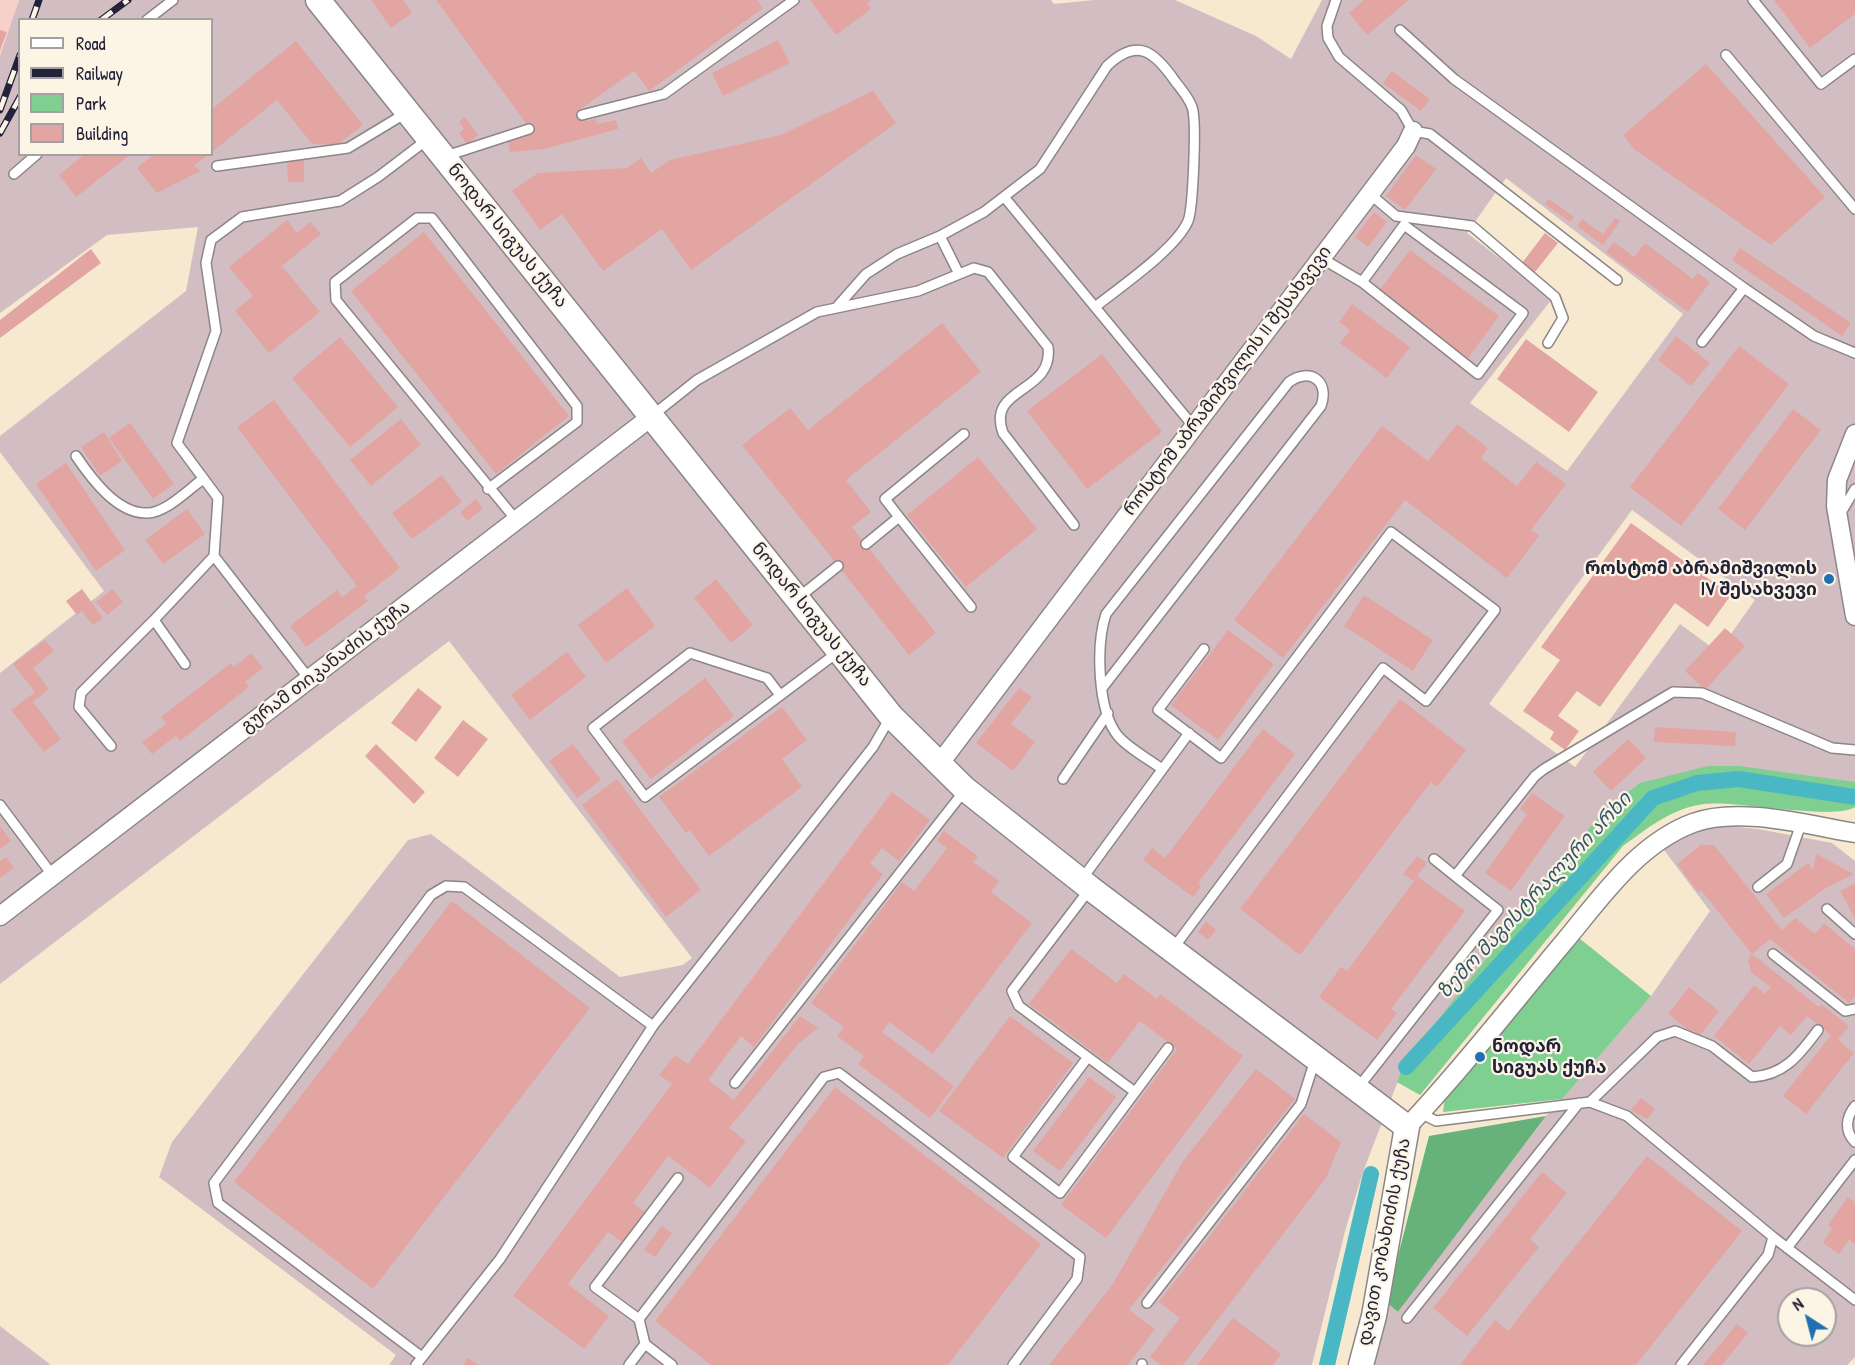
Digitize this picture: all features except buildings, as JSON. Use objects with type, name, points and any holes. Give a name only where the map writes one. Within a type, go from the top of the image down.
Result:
[{"type":"street","name":"ნოდარ სიგუას ქუჩა","points":[[318,0],[891,716],[965,789],[1085,884],[1357,1089],[1413,1120]]},
{"type":"street","name":"როსტომ აბრამიშვილის II შესახვევი","points":[[940,763],[1406,146],[1413,131]]},
{"type":"street","name":"გურამ თიკანაძის ქუჩა","points":[[0,916],[651,417]]},
{"type":"street","points":[[1855,434],[1837,480],[1838,518],[1855,616]]},
{"type":"street","points":[[1413,1120],[1617,879],[1665,837],[1694,823],[1725,816],[1801,824],[1855,836]]},
{"type":"street","name":"დავით კობახიძის ქუჩა","points":[[1360,1365],[1374,1316],[1413,1120]]},
{"type":"lane","points":[[150,18],[173,0]]},
{"type":"lane","points":[[582,116],[664,94],[794,0]]},
{"type":"lane","points":[[1336,0],[1327,26],[1328,38],[1340,57],[1401,110],[1413,131],[1430,134],[1617,280]]},
{"type":"lane","points":[[1753,0],[1821,84],[1855,59]]},
{"type":"lane","points":[[1400,30],[1454,79],[1744,288],[1814,336],[1855,353]]},
{"type":"lane","points":[[836,308],[866,274],[897,254],[940,236],[1005,198],[1041,170],[1107,66],[1121,53],[1136,49],[1148,52],[1162,63],[1192,107],[1196,123],[1189,220],[1175,241],[1095,307]]},
{"type":"lane","points":[[1726,55],[1855,208]]},
{"type":"lane","points":[[217,166],[348,148],[408,112]]},
{"type":"lane","points":[[111,746],[80,707],[81,693],[214,556],[218,498],[177,443],[216,331],[206,263],[212,240],[242,218],[340,201],[378,177],[436,147],[529,129]]},
{"type":"lane","points":[[14,174],[35,156]]},
{"type":"lane","points":[[1370,194],[1396,216],[1472,226],[1555,297],[1563,318],[1548,343]]},
{"type":"lane","points":[[1005,198],[1194,427]]},
{"type":"lane","points":[[488,489],[577,422],[577,406],[432,218],[417,218],[336,282],[336,300],[488,489],[518,521]]},
{"type":"lane","points":[[1321,258],[1362,282],[1478,374],[1523,313],[1404,225],[1362,282]]},
{"type":"lane","points":[[940,236],[958,272]]},
{"type":"lane","points":[[651,417],[697,380],[817,312],[918,291],[958,272],[974,268],[988,272],[1048,347],[1050,360],[1043,373],[1009,400],[1000,410],[998,420],[1002,433],[1074,525]]},
{"type":"lane","points":[[1702,342],[1744,288]]},
{"type":"lane","points":[[1103,687],[1321,406],[1325,394],[1321,383],[1314,378],[1302,376],[1289,382],[1106,614],[1100,632],[1103,687],[1108,713],[1118,735],[1162,769]]},
{"type":"lane","points":[[964,435],[885,499],[971,607]]},
{"type":"lane","points":[[76,456],[102,492],[132,510],[148,514],[163,508],[203,479]]},
{"type":"lane","points":[[1838,518],[1855,489]]},
{"type":"lane","points":[[866,544],[900,517]]},
{"type":"lane","points":[[1172,950],[1383,668],[1426,701],[1495,610],[1391,532],[1221,758],[1158,710],[1203,649]]},
{"type":"lane","points":[[214,556],[310,680]]},
{"type":"lane","points":[[798,598],[838,566]]},
{"type":"lane","points":[[154,620],[185,664]]},
{"type":"lane","points":[[780,695],[767,678],[690,653],[593,728],[645,797],[840,650]]},
{"type":"lane","points":[[1455,876],[1535,776],[1673,692],[1702,693],[1832,748],[1855,750]]},
{"type":"lane","points":[[1063,779],[1108,713]]},
{"type":"lane","points":[[653,1026],[464,887],[446,886],[431,895],[214,1183],[219,1203],[419,1361],[500,1259],[653,1026],[873,747],[891,716]]},
{"type":"lane","points":[[1135,1092],[1020,1006],[1012,991],[1162,769],[1189,733]]},
{"type":"lane","points":[[735,1083],[965,789]]},
{"type":"lane","points":[[0,805],[52,876]]},
{"type":"lane","points":[[1758,887],[1787,864],[1801,824]]},
{"type":"lane","points":[[1357,1089],[1498,910],[1434,859]]},
{"type":"lane","points":[[1827,909],[1855,934]]},
{"type":"lane","points":[[1773,954],[1845,1011],[1855,1010]]},
{"type":"lane","points":[[1590,1102],[1657,1037],[1675,1031],[1712,1046],[1752,1077],[1770,1076],[1796,1058],[1818,1030]]},
{"type":"lane","points":[[1088,1057],[1013,1157],[1060,1193],[1168,1048]]},
{"type":"lane","points":[[1147,1303],[1301,1104],[1316,1058]]},
{"type":"lane","points":[[639,1319],[824,1077],[839,1073],[1080,1257],[1077,1280],[1012,1365]]},
{"type":"lane","points":[[1413,1120],[1436,1121],[1590,1102],[1627,1116],[1773,1237],[1855,1300]]},
{"type":"lane","points":[[1407,1318],[1579,1103]]},
{"type":"lane","points":[[1855,1106],[1848,1114],[1847,1126],[1855,1142]]},
{"type":"lane","points":[[1787,1248],[1855,1160]]},
{"type":"lane","points":[[672,1365],[645,1344],[639,1319],[595,1287],[678,1178]]},
{"type":"lane","points":[[1681,1365],[1768,1254],[1773,1237]]},
{"type":"lane","points":[[629,1365],[645,1344]]},
{"type":"shaded area","points":[[0,0],[19,0],[0,56]]},
{"type":"shaded area","points":[[19,0],[1051,0],[1054,4],[1094,0],[1175,0],[1256,36],[1291,59],[1322,0],[1855,0],[1855,782],[1640,783],[1406,1060],[1363,1172],[1345,1231],[1312,1365],[389,1365],[396,1355],[159,1177],[172,1142],[408,840],[431,834],[620,977],[683,965],[692,958],[449,641],[0,984],[0,673],[104,591],[0,452],[0,436],[186,291],[198,227],[107,235],[0,313],[0,56]],"holes":[[[1506,178],[1683,314],[1567,471],[1470,403],[1552,299],[1467,233]],[[1632,510],[1755,600],[1718,652],[1680,624],[1575,767],[1489,704]]]},
{"type":"shaded area","points":[[1718,825],[1758,829],[1832,843],[1855,861],[1855,1357],[1847,1365],[1374,1365],[1386,1302],[1398,1312],[1546,1116],[1651,996],[1710,911],[1661,846],[1685,833]]},
{"type":"shaded area","points":[[0,1326],[51,1365],[0,1365]]},
{"type":"green space","points":[[1708,766],[1739,766],[1855,782],[1855,807],[1844,811],[1828,812],[1704,804],[1681,810],[1661,820],[1623,846],[1420,1095],[1397,1082],[1406,1060],[1603,811],[1640,783]]},
{"type":"green space","points":[[1579,938],[1651,996],[1562,1099],[1443,1112],[1445,1096]]},
{"type":"green space","points":[[1546,1116],[1398,1312],[1386,1302],[1429,1136]]},
{"type":"waterway","name":"ზემო მაგისტრალური არხი","points":[[1406,1067],[1653,798],[1697,783],[1739,779],[1855,797]]},
{"type":"waterway","name":"ზემო მაგისტრალური არხი","points":[[1327,1365],[1371,1174]]},
{"type":"railway","points":[[33,18],[39,0]]},
{"type":"railway","points":[[104,18],[128,0]]},
{"type":"railway","points":[[0,110],[18,60]]},
{"type":"railway","points":[[0,133],[18,101]]},
{"type":"place","name":"როსტომ აბრამიშვილის IV შესახვევი","points":[[1829,579]]},
{"type":"place","name":"ნოდარ სიგუას ქუჩა","points":[[1480,1057]]}]
